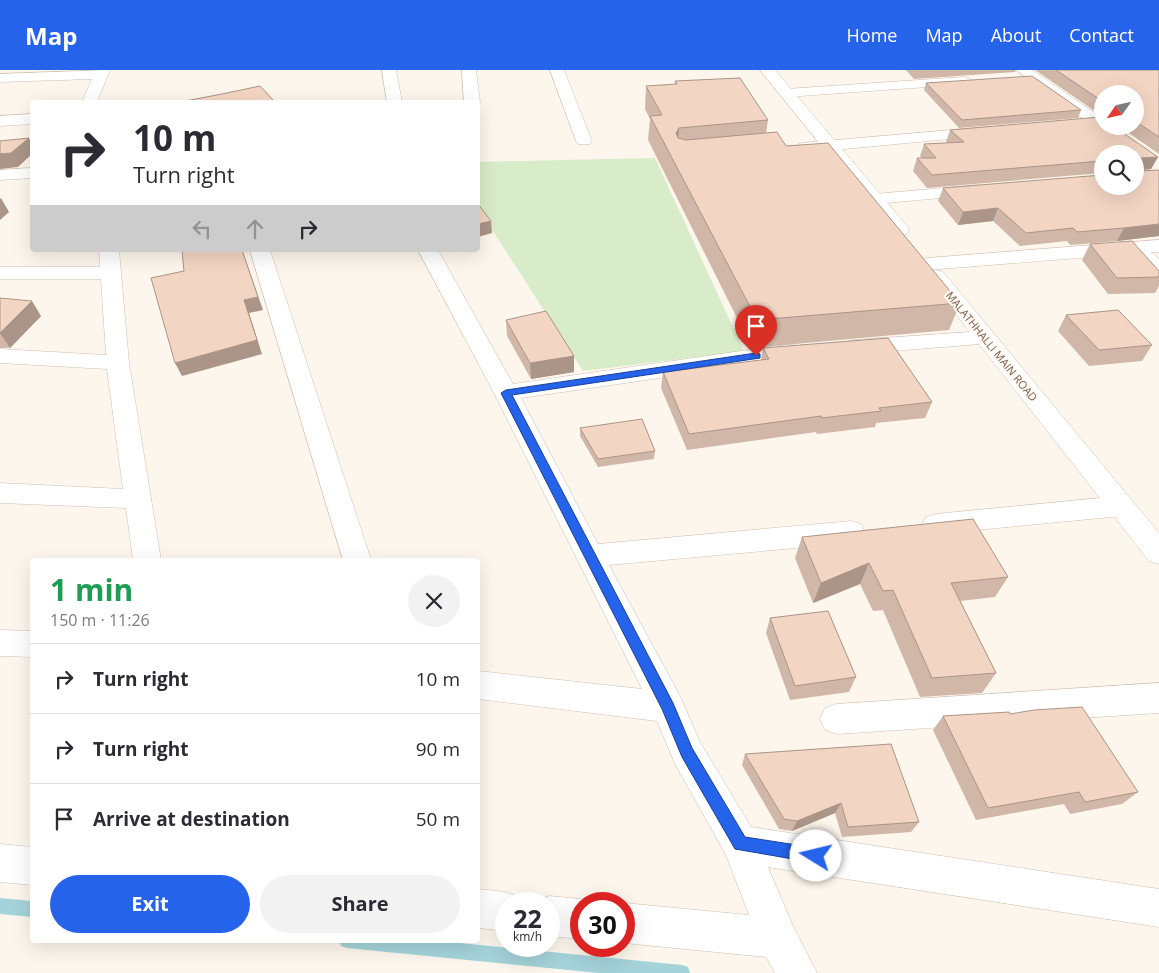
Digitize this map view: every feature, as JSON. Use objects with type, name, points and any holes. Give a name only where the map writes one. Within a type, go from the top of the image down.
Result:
[{"type":"street","points":[[390,70],[395,100]]},
{"type":"street","points":[[469,70],[472,100]]},
{"type":"street","points":[[557,70],[584,141]]},
{"type":"street","name":"MALATHHALLI MAIN ROAD","points":[[767,70],[875,199],[984,338],[1159,553]]},
{"type":"street","points":[[0,78],[102,72],[91,100]]},
{"type":"street","points":[[1023,75],[1094,120]]},
{"type":"street","points":[[786,93],[974,81]]},
{"type":"street","points":[[0,121],[30,119]]},
{"type":"street","points":[[1078,124],[1094,125]]},
{"type":"street","points":[[790,149],[998,131]]},
{"type":"street","points":[[0,175],[30,172]]},
{"type":"street","points":[[875,199],[994,189]]},
{"type":"street","points":[[917,252],[1159,246]]},
{"type":"street","points":[[1134,248],[1159,269]]},
{"type":"street","points":[[261,252],[356,558]]},
{"type":"street","points":[[429,252],[506,393],[668,707],[687,753],[740,844],[778,938],[797,973]]},
{"type":"street","points":[[0,273],[109,261],[118,363],[147,558]]},
{"type":"street","points":[[506,393],[776,353],[984,338]]},
{"type":"street","points":[[0,356],[118,363]]},
{"type":"street","points":[[0,493],[137,498]]},
{"type":"street","points":[[915,526],[1121,506]]},
{"type":"street","points":[[590,556],[876,530]]},
{"type":"street","points":[[0,643],[30,644]]},
{"type":"street","points":[[480,685],[668,707]]},
{"type":"street","points":[[837,719],[1159,698]]},
{"type":"street","points":[[740,844],[1159,908]]},
{"type":"street","points":[[0,863],[30,866]]},
{"type":"street","points":[[480,909],[495,911]]},
{"type":"street","points":[[635,924],[778,938]]},
{"type":"green space","points":[[655,158],[744,351],[583,371],[480,211],[480,162]]},
{"type":"building","points":[[1056,70],[1159,70],[1159,137],[1144,127],[1144,85],[1094,85],[1094,96]]},
{"type":"building","points":[[1032,76],[1081,110],[962,120],[926,83]]},
{"type":"building","points":[[740,78],[768,120],[679,128],[676,133],[678,138],[686,140],[777,132],[786,146],[828,143],[960,303],[757,320],[650,116],[662,115],[646,86],[677,84],[675,81]]},
{"type":"building","points":[[260,86],[273,100],[190,100]]},
{"type":"building","points":[[1094,118],[1094,135],[1126,135],[1141,145],[1094,145],[1094,162],[932,175],[917,158],[936,158],[924,144],[964,142],[950,130]]},
{"type":"building","points":[[29,138],[11,153],[0,154],[0,141]]},
{"type":"building","points":[[1144,147],[1158,157],[1144,158]]},
{"type":"building","points":[[1159,170],[1159,224],[1077,232],[1073,228],[1026,233],[998,208],[963,212],[943,188],[1094,176],[1094,195],[1144,195],[1144,171]]},
{"type":"building","points":[[480,207],[491,221],[480,224]]},
{"type":"building","points":[[1132,241],[1159,271],[1159,277],[1117,278],[1090,244]]},
{"type":"building","points":[[182,252],[243,252],[258,297],[244,300],[257,340],[175,363],[151,278],[184,271]]},
{"type":"building","points":[[0,298],[32,301],[0,333]]},
{"type":"building","points":[[1118,310],[1152,345],[1099,350],[1066,315]]},
{"type":"building","points":[[546,311],[574,356],[530,363],[506,320]]},
{"type":"building","points":[[888,338],[932,402],[879,408],[881,411],[822,418],[821,416],[689,434],[663,372],[769,359],[763,348]]},
{"type":"building","points":[[642,419],[655,451],[598,459],[580,428]]},
{"type":"building","points":[[973,519],[1008,577],[951,583],[996,673],[932,678],[893,590],[883,591],[869,563],[821,583],[802,537]]},
{"type":"building","points":[[828,611],[856,677],[795,686],[770,618]]},
{"type":"building","points":[[1082,707],[1138,792],[1085,802],[1079,792],[988,808],[943,716],[1009,712],[1010,714],[1034,710]]},
{"type":"building","points":[[891,744],[919,822],[848,827],[841,803],[797,821],[784,819],[745,754]]},
{"type":"waterway","points":[[0,906],[30,909]]},
{"type":"waterway","points":[[377,943],[682,973]]},
{"type":"route","points":[[756,356],[506,393],[668,707],[687,753],[740,844],[816,856]]}]
